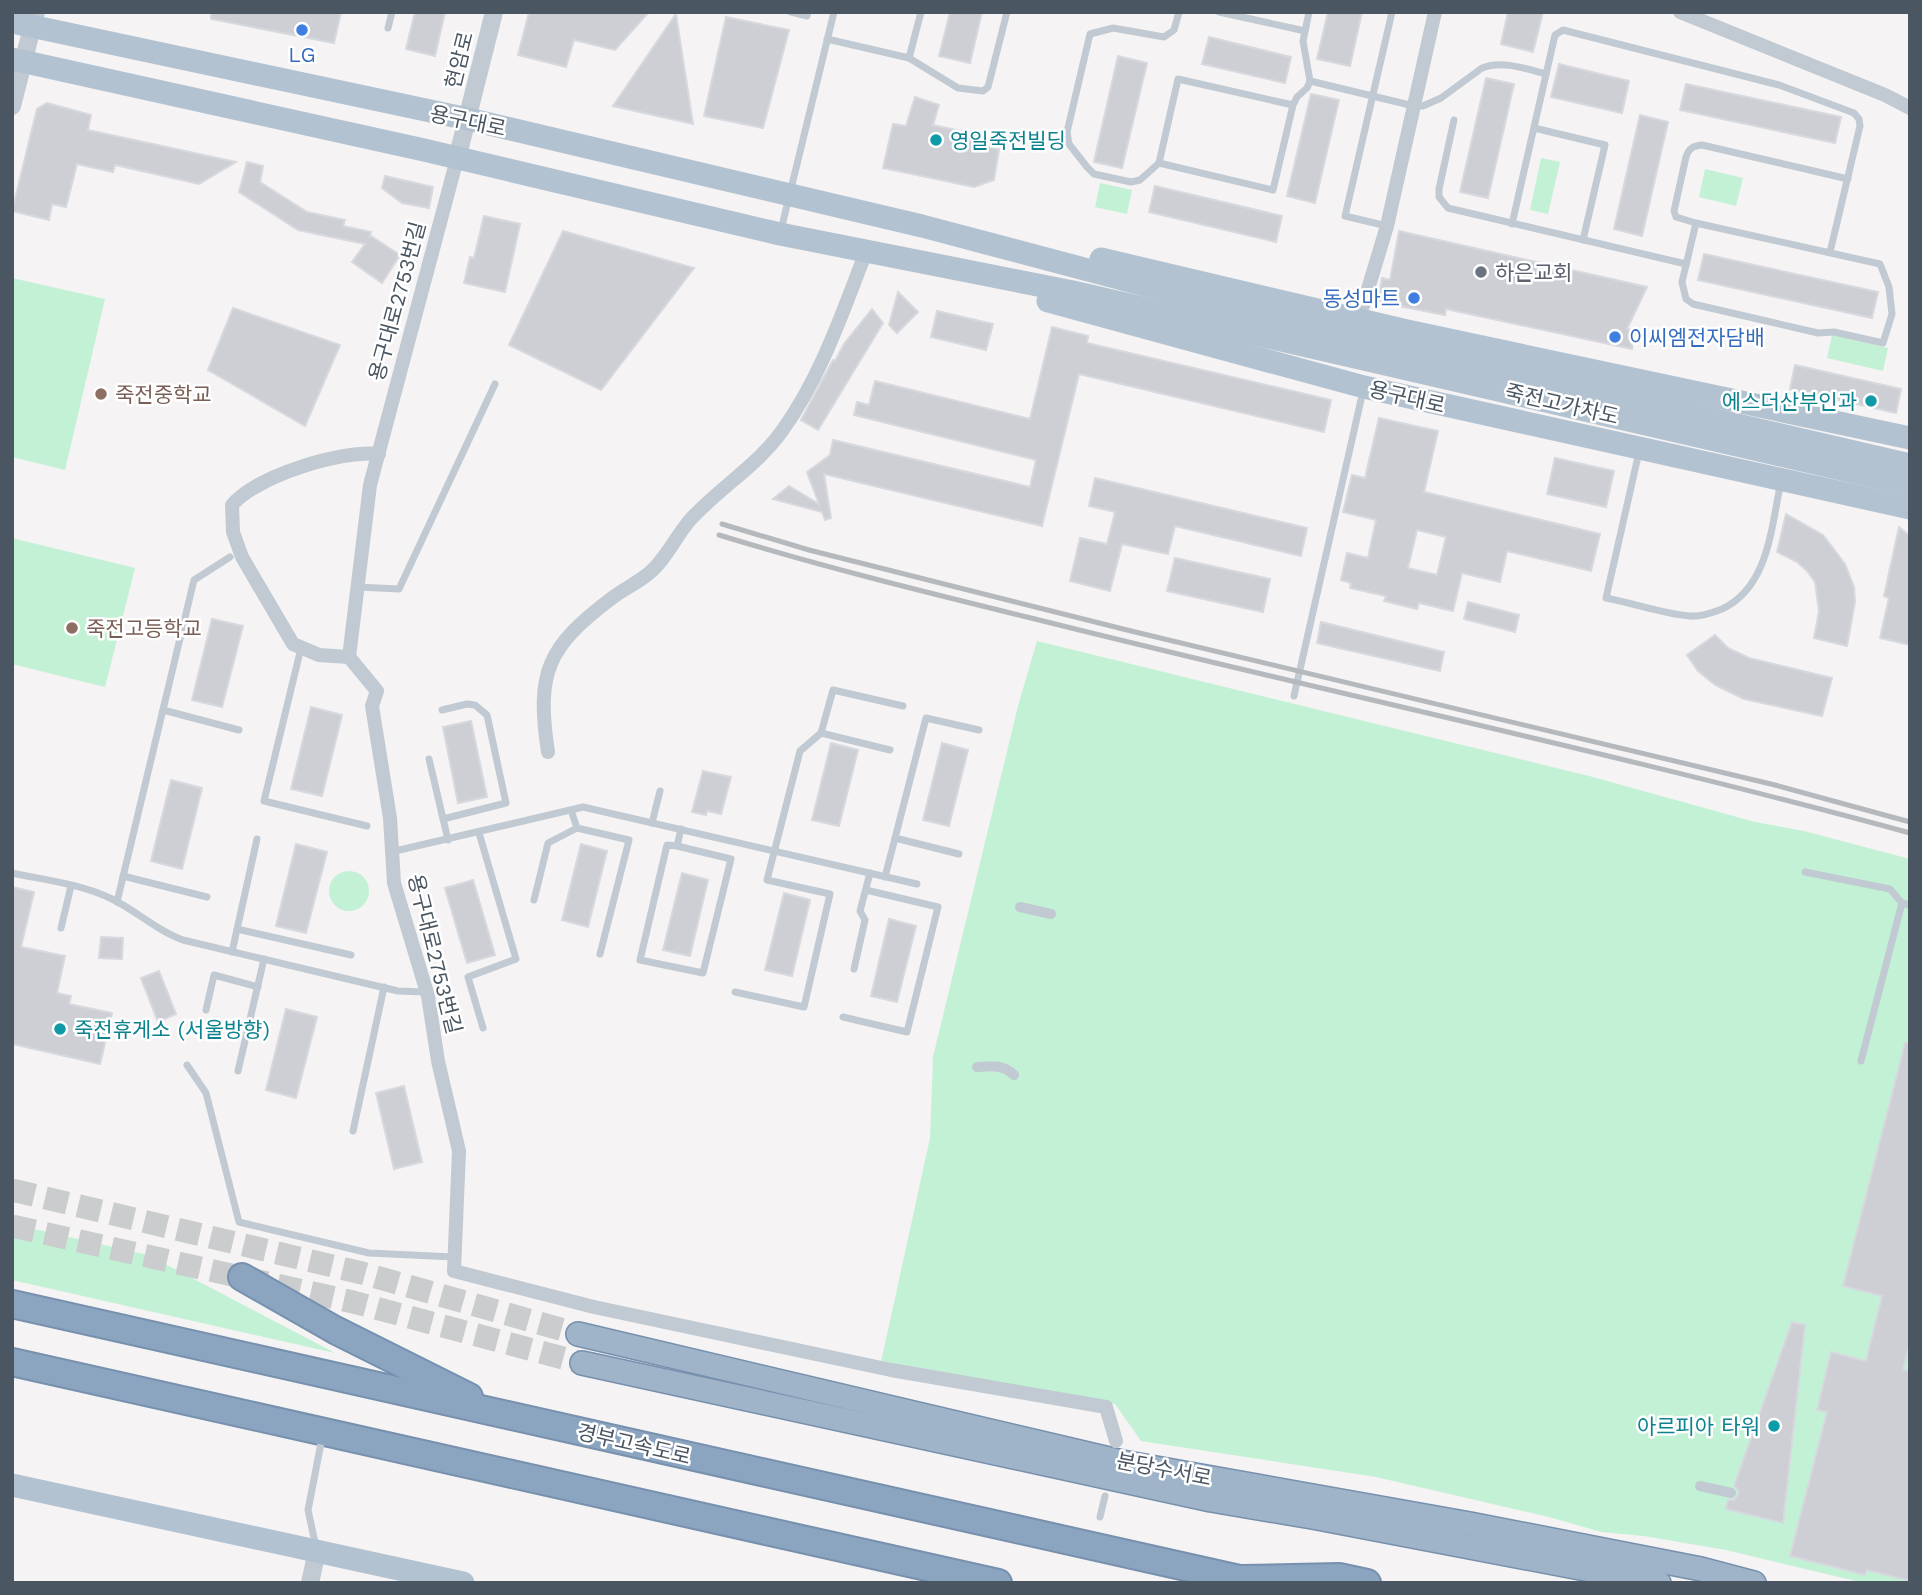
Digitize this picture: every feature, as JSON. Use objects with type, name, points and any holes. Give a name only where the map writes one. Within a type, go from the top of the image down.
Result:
[{"type":"highway","points":[[242,1277],[335,1330],[505,1415]]},
{"type":"highway","name":"경부고속도로","points":[[12,1304],[1249,1581],[1339,1577],[1367,1583]]},
{"type":"highway","name":"분당수서로","points":[[578,1334],[1122,1462],[1470,1524],[1701,1569],[1755,1583]]},
{"type":"highway","points":[[12,1362],[998,1583]]},
{"type":"highway","name":"분당수서로","points":[[582,1363],[1211,1500],[1659,1583]]},
{"type":"main road","name":"용구대로","points":[[27,21],[468,119],[922,226],[1084,255],[1359,319],[1908,436]]},
{"type":"main road","name":"용구대로","points":[[18,61],[424,150],[780,234],[1073,292],[1217,315]]},
{"type":"main road","name":"용구대로","points":[[922,226],[1217,315]]},
{"type":"main road","name":"용구대로","points":[[911,260],[1069,308],[1364,387],[1910,508]]},
{"type":"main road","name":"죽전고가차도","points":[[1217,315],[1910,465]]},
{"type":"main road","name":"죽전고가차도","points":[[1217,315],[1910,485]]},
{"type":"main road","points":[[1872,499],[1910,520]]},
{"type":"main road","points":[[12,1485],[463,1583]]},
{"type":"street","name":"현암로","points":[[457,159],[494,12]]},
{"type":"street","points":[[1359,319],[1387,226],[1435,12]]},
{"type":"street","points":[[1680,12],[1885,95],[1910,108]]},
{"type":"street","points":[[12,106],[27,21]]},
{"type":"street","name":"용구대로2753번길","points":[[455,1264],[459,1151],[438,1061],[428,996],[394,883],[390,818],[372,706],[377,691],[349,657],[366,505],[457,159]]},
{"type":"street","points":[[548,752],[543,696],[546,674],[555,653],[590,615],[651,572],[692,517],[760,458],[782,431],[825,357],[866,252]]},
{"type":"street","points":[[349,657],[319,655],[293,644],[242,557],[233,532],[232,505],[242,494],[306,465],[348,456],[379,454]]},
{"type":"street","points":[[1020,906],[1051,914]]},
{"type":"street","points":[[977,1067],[997,1065],[1005,1067],[1014,1075]]},
{"type":"street","points":[[455,1264],[594,1307],[878,1367],[1106,1407],[1116,1441]]},
{"type":"street","points":[[1700,1486],[1731,1493]]},
{"type":"street","points":[[310,1583],[317,1551]]},
{"type":"lane","points":[[388,29],[392,12]]},
{"type":"lane","points":[[791,12],[807,16],[808,12]]},
{"type":"lane","points":[[780,234],[834,12]]},
{"type":"lane","points":[[909,58],[921,12]]},
{"type":"lane","points":[[827,39],[909,58],[958,88],[982,90],[988,87],[1007,12]]},
{"type":"lane","points":[[1179,12],[1174,30],[1164,37],[1113,28],[1090,34],[1067,132],[1069,144],[1094,174],[1131,182],[1147,176],[1159,163],[1178,79],[1293,105]]},
{"type":"lane","points":[[1219,12],[1305,32]]},
{"type":"lane","points":[[1159,163],[1273,190],[1293,105],[1310,81],[1303,41],[1310,12]]},
{"type":"lane","points":[[1387,226],[1345,216],[1392,12]]},
{"type":"lane","points":[[1512,224],[1555,36],[1563,30],[1779,85],[1854,113],[1860,118],[1860,126],[1830,252]]},
{"type":"lane","points":[[1310,81],[1414,106],[1434,102],[1491,64],[1546,74]]},
{"type":"lane","points":[[1454,120],[1439,197],[1448,208],[1686,264]]},
{"type":"lane","points":[[1534,128],[1605,145],[1583,240]]},
{"type":"lane","points":[[1696,223],[1682,291],[1686,299],[1693,304],[1818,334],[1834,332],[1883,343],[1892,314],[1889,286],[1880,264],[1696,223],[1676,217],[1674,211],[1688,150],[1694,146],[1702,145],[1848,179]]},
{"type":"lane","points":[[356,587],[399,589],[495,384]]},
{"type":"lane","points":[[1294,696],[1364,387]]},
{"type":"lane","points":[[1639,448],[1605,597],[1689,616],[1713,613],[1738,600],[1748,590],[1762,566],[1782,479]]},
{"type":"lane","points":[[117,902],[194,579],[230,557]]},
{"type":"lane","points":[[301,647],[264,801],[366,826]]},
{"type":"lane","points":[[735,992],[804,1007],[831,894],[766,880],[800,751],[821,733],[833,690],[902,706]]},
{"type":"lane","points":[[442,710],[467,704],[475,705],[488,715],[506,803],[443,819]]},
{"type":"lane","points":[[163,710],[239,730]]},
{"type":"lane","points":[[885,877],[926,718],[979,730]]},
{"type":"lane","points":[[821,733],[890,750]]},
{"type":"lane","points":[[429,759],[448,841]]},
{"type":"lane","points":[[652,823],[660,791]]},
{"type":"lane","points":[[391,852],[448,841],[583,807],[917,884]]},
{"type":"lane","points":[[571,810],[577,828]]},
{"type":"lane","points":[[534,900],[548,843],[577,828],[629,840],[600,954]]},
{"type":"lane","points":[[677,846],[681,830]]},
{"type":"lane","points":[[479,833],[516,959],[468,977],[483,1028]]},
{"type":"lane","points":[[895,838],[959,853]]},
{"type":"lane","points":[[232,952],[257,839]]},
{"type":"lane","points":[[667,845],[677,846],[731,859],[702,973],[640,960],[667,845]]},
{"type":"lane","points":[[1805,872],[1890,889],[1906,904],[1861,1061]]},
{"type":"lane","points":[[12,873],[98,893],[168,935],[384,987],[424,992],[428,996]]},
{"type":"lane","points":[[854,969],[866,920],[860,911],[870,873]]},
{"type":"lane","points":[[123,876],[207,897]]},
{"type":"lane","points":[[61,928],[71,887]]},
{"type":"lane","points":[[843,1017],[907,1032],[938,907],[866,890]]},
{"type":"lane","points":[[237,929],[351,955]]},
{"type":"lane","points":[[238,1071],[264,959]]},
{"type":"lane","points":[[206,1010],[214,975],[258,987]]},
{"type":"lane","points":[[353,1131],[384,987]]},
{"type":"lane","points":[[187,1065],[206,1093],[239,1222],[369,1253],[455,1264]]},
{"type":"lane","points":[[317,1551],[308,1510],[323,1433]]},
{"type":"lane","points":[[1100,1517],[1105,1496]]},
{"type":"green space","points":[[1541,158],[1560,162],[1548,214],[1530,210]]},
{"type":"green space","points":[[1705,169],[1743,178],[1736,206],[1699,197]]},
{"type":"green space","points":[[1100,183],[1132,190],[1127,214],[1095,207]]},
{"type":"green space","points":[[12,278],[105,299],[65,470],[12,457]]},
{"type":"green space","points":[[1832,335],[1888,348],[1883,371],[1827,358]]},
{"type":"green space","points":[[12,538],[135,568],[105,687],[12,664]]},
{"type":"green space","points":[[1037,641],[1589,776],[1755,822],[1804,831],[1910,859],[1910,1583],[1864,1583],[1726,1550],[1644,1536],[1601,1532],[1549,1517],[1376,1477],[1141,1441],[1115,1404],[881,1362],[930,1138],[933,1059],[932,1061],[1018,706]]},
{"type":"green space","points":[[349,871],[357,872],[363,877],[368,883],[368,899],[363,905],[357,910],[349,911],[341,910],[335,905],[330,899],[329,891],[330,883],[335,877],[341,872]]},
{"type":"green space","points":[[12,1224],[148,1255],[335,1353],[12,1280]]},
{"type":"building","name":"LG","points":[[211,12],[341,12],[334,43],[211,19]]},
{"type":"building","points":[[415,12],[445,12],[435,56],[406,49]]},
{"type":"building","points":[[529,12],[649,12],[615,50],[574,40],[566,67],[518,55]]},
{"type":"building","points":[[950,12],[982,12],[970,63],[939,56]]},
{"type":"building","points":[[1328,12],[1362,12],[1350,66],[1317,59]]},
{"type":"building","points":[[1508,12],[1543,12],[1533,52],[1501,44]]},
{"type":"building","points":[[676,14],[693,124],[613,106]]},
{"type":"building","points":[[726,17],[789,30],[763,128],[704,116]]},
{"type":"building","points":[[1209,37],[1291,57],[1285,83],[1202,64]]},
{"type":"building","points":[[1118,56],[1147,63],[1122,168],[1094,162]]},
{"type":"building","points":[[1559,64],[1629,81],[1622,113],[1551,97]]},
{"type":"building","points":[[1486,78],[1514,84],[1488,198],[1460,192]]},
{"type":"building","points":[[1686,84],[1841,117],[1835,143],[1680,110]]},
{"type":"building","points":[[1311,94],[1339,100],[1315,203],[1287,196]]},
{"type":"building","name":"영일죽전빌딩","points":[[915,97],[939,105],[933,125],[984,136],[981,145],[999,149],[994,180],[974,187],[883,168],[893,124],[906,126]]},
{"type":"building","points":[[47,103],[91,115],[88,130],[236,162],[199,184],[115,165],[113,172],[77,164],[66,207],[52,204],[49,220],[12,211],[37,109]]},
{"type":"building","points":[[1640,115],[1668,122],[1642,236],[1614,229]]},
{"type":"building","points":[[247,162],[263,166],[260,182],[307,212],[345,220],[343,226],[371,232],[369,238],[371,236],[400,255],[382,283],[352,262],[365,244],[298,230],[239,192]]},
{"type":"building","points":[[385,176],[433,187],[429,208],[402,203],[382,188]]},
{"type":"building","points":[[1155,186],[1282,216],[1276,242],[1149,212]]},
{"type":"building","points":[[484,216],[520,224],[505,292],[464,283],[470,257],[474,258]]},
{"type":"building","points":[[563,231],[694,268],[601,390],[509,345]]},
{"type":"building","points":[[1399,231],[1647,287],[1627,329],[1633,330],[1632,349],[1446,309],[1445,315],[1378,302],[1382,278],[1390,280]]},
{"type":"building","points":[[1704,254],[1878,292],[1872,318],[1698,280]]},
{"type":"building","points":[[898,292],[918,312],[897,333],[889,325]]},
{"type":"building","points":[[233,308],[340,345],[305,426],[208,370]]},
{"type":"building","points":[[872,309],[883,323],[818,430],[801,420],[833,360],[835,361],[844,344]]},
{"type":"building","points":[[937,311],[993,324],[986,350],[931,337]]},
{"type":"building","points":[[1052,327],[1088,336],[1087,343],[1331,400],[1324,432],[1079,374],[1042,526],[824,474],[831,518],[825,520],[822,512],[773,499],[789,486],[819,504],[807,472],[830,455],[833,440],[1030,487],[1036,460],[854,415],[857,402],[869,405],[875,381],[1030,419]]},
{"type":"building","name":"에스더산부인과","points":[[1795,365],[1901,389],[1896,413],[1790,389]]},
{"type":"building","points":[[1379,418],[1438,431],[1424,492],[1600,534],[1591,571],[1507,551],[1500,582],[1462,573],[1453,611],[1419,603],[1417,609],[1384,601],[1386,596],[1350,588],[1351,583],[1341,580],[1347,553],[1368,558],[1376,520],[1343,512],[1352,475],[1365,478]],"holes":[[[1417,530],[1446,537],[1437,575],[1408,568]]]},
{"type":"building","points":[[1555,458],[1614,471],[1606,507],[1547,494]]},
{"type":"building","points":[[1095,478],[1307,528],[1301,556],[1175,526],[1168,554],[1122,544],[1110,591],[1070,581],[1080,538],[1107,544],[1115,512],[1089,506]]},
{"type":"building","points":[[1786,514],[1823,535],[1845,564],[1854,587],[1855,602],[1847,646],[1814,638],[1819,611],[1815,582],[1797,562],[1777,552]]},
{"type":"building","points":[[1899,527],[1910,536],[1910,645],[1880,638],[1889,598],[1884,596]]},
{"type":"building","points":[[1175,558],[1270,579],[1263,612],[1167,591]]},
{"type":"building","points":[[1468,602],[1519,615],[1515,632],[1464,619]]},
{"type":"building","points":[[212,619],[243,626],[222,707],[192,700]]},
{"type":"building","points":[[1321,622],[1444,652],[1440,671],[1317,643]]},
{"type":"building","points":[[1715,635],[1728,648],[1749,658],[1832,678],[1822,716],[1744,699],[1715,685],[1698,671],[1687,655]]},
{"type":"building","points":[[311,707],[342,715],[322,796],[291,789]]},
{"type":"building","points":[[471,721],[487,797],[458,803],[443,727]]},
{"type":"building","points":[[831,743],[858,750],[839,826],[812,820]]},
{"type":"building","points":[[942,743],[968,750],[949,826],[923,820]]},
{"type":"building","points":[[703,771],[731,777],[721,814],[692,812]]},
{"type":"building","points":[[171,780],[202,788],[182,869],[151,861]]},
{"type":"building","points":[[296,844],[327,852],[306,933],[276,926]]},
{"type":"building","points":[[581,844],[607,851],[588,927],[562,920]]},
{"type":"building","points":[[682,873],[708,880],[690,956],[663,950]]},
{"type":"building","points":[[473,880],[495,955],[467,963],[445,888]]},
{"type":"building","name":"죽전휴게소 (서울방향)","points":[[12,887],[34,892],[21,947],[65,956],[57,993],[71,996],[69,1004],[112,1013],[100,1064],[12,1044]]},
{"type":"building","points":[[784,893],[810,900],[792,976],[765,970]]},
{"type":"building","points":[[889,919],[916,926],[897,1002],[871,996]]},
{"type":"building","points":[[101,937],[123,938],[122,959],[99,958]]},
{"type":"building","points":[[159,971],[176,1014],[158,1022],[141,978]]},
{"type":"building","points":[[286,1009],[317,1017],[296,1098],[266,1090]]},
{"type":"building","points":[[1905,1043],[1910,1043],[1910,1341],[1903,1370],[1910,1371],[1910,1581],[1867,1570],[1865,1575],[1790,1556],[1827,1412],[1817,1410],[1831,1352],[1866,1361],[1882,1296],[1843,1286]]},
{"type":"building","points":[[404,1086],[422,1162],[394,1169],[376,1093]]},
{"type":"building","name":"아르피아 타워","points":[[1792,1322],[1805,1325],[1783,1523],[1726,1509],[1728,1500],[1734,1500],[1738,1495],[1734,1486]]},
{"type":"tunnel","points":[[12,1190],[362,1273],[578,1334]]},
{"type":"tunnel","points":[[12,1226],[353,1302],[582,1363]]},
{"type":"railway","points":[[722,524],[809,550],[1131,631],[1775,785],[1910,822]]},
{"type":"railway","points":[[719,535],[956,599],[1692,776],[1910,833]]},
{"type":"place","name":"LG","points":[[302,30]]},
{"type":"place","name":"영일죽전빌딩","points":[[936,140]]},
{"type":"place","name":"하은교회","points":[[1481,272]]},
{"type":"place","name":"동성마트","points":[[1414,298]]},
{"type":"place","name":"이씨엠전자담배","points":[[1615,337]]},
{"type":"place","name":"죽전중학교","points":[[101,394]]},
{"type":"place","name":"에스더산부인과","points":[[1871,401]]},
{"type":"place","name":"죽전고등학교","points":[[72,628]]},
{"type":"place","name":"죽전휴게소 (서울방향)","points":[[60,1029]]},
{"type":"place","name":"아르피아 타워","points":[[1774,1426]]}]
